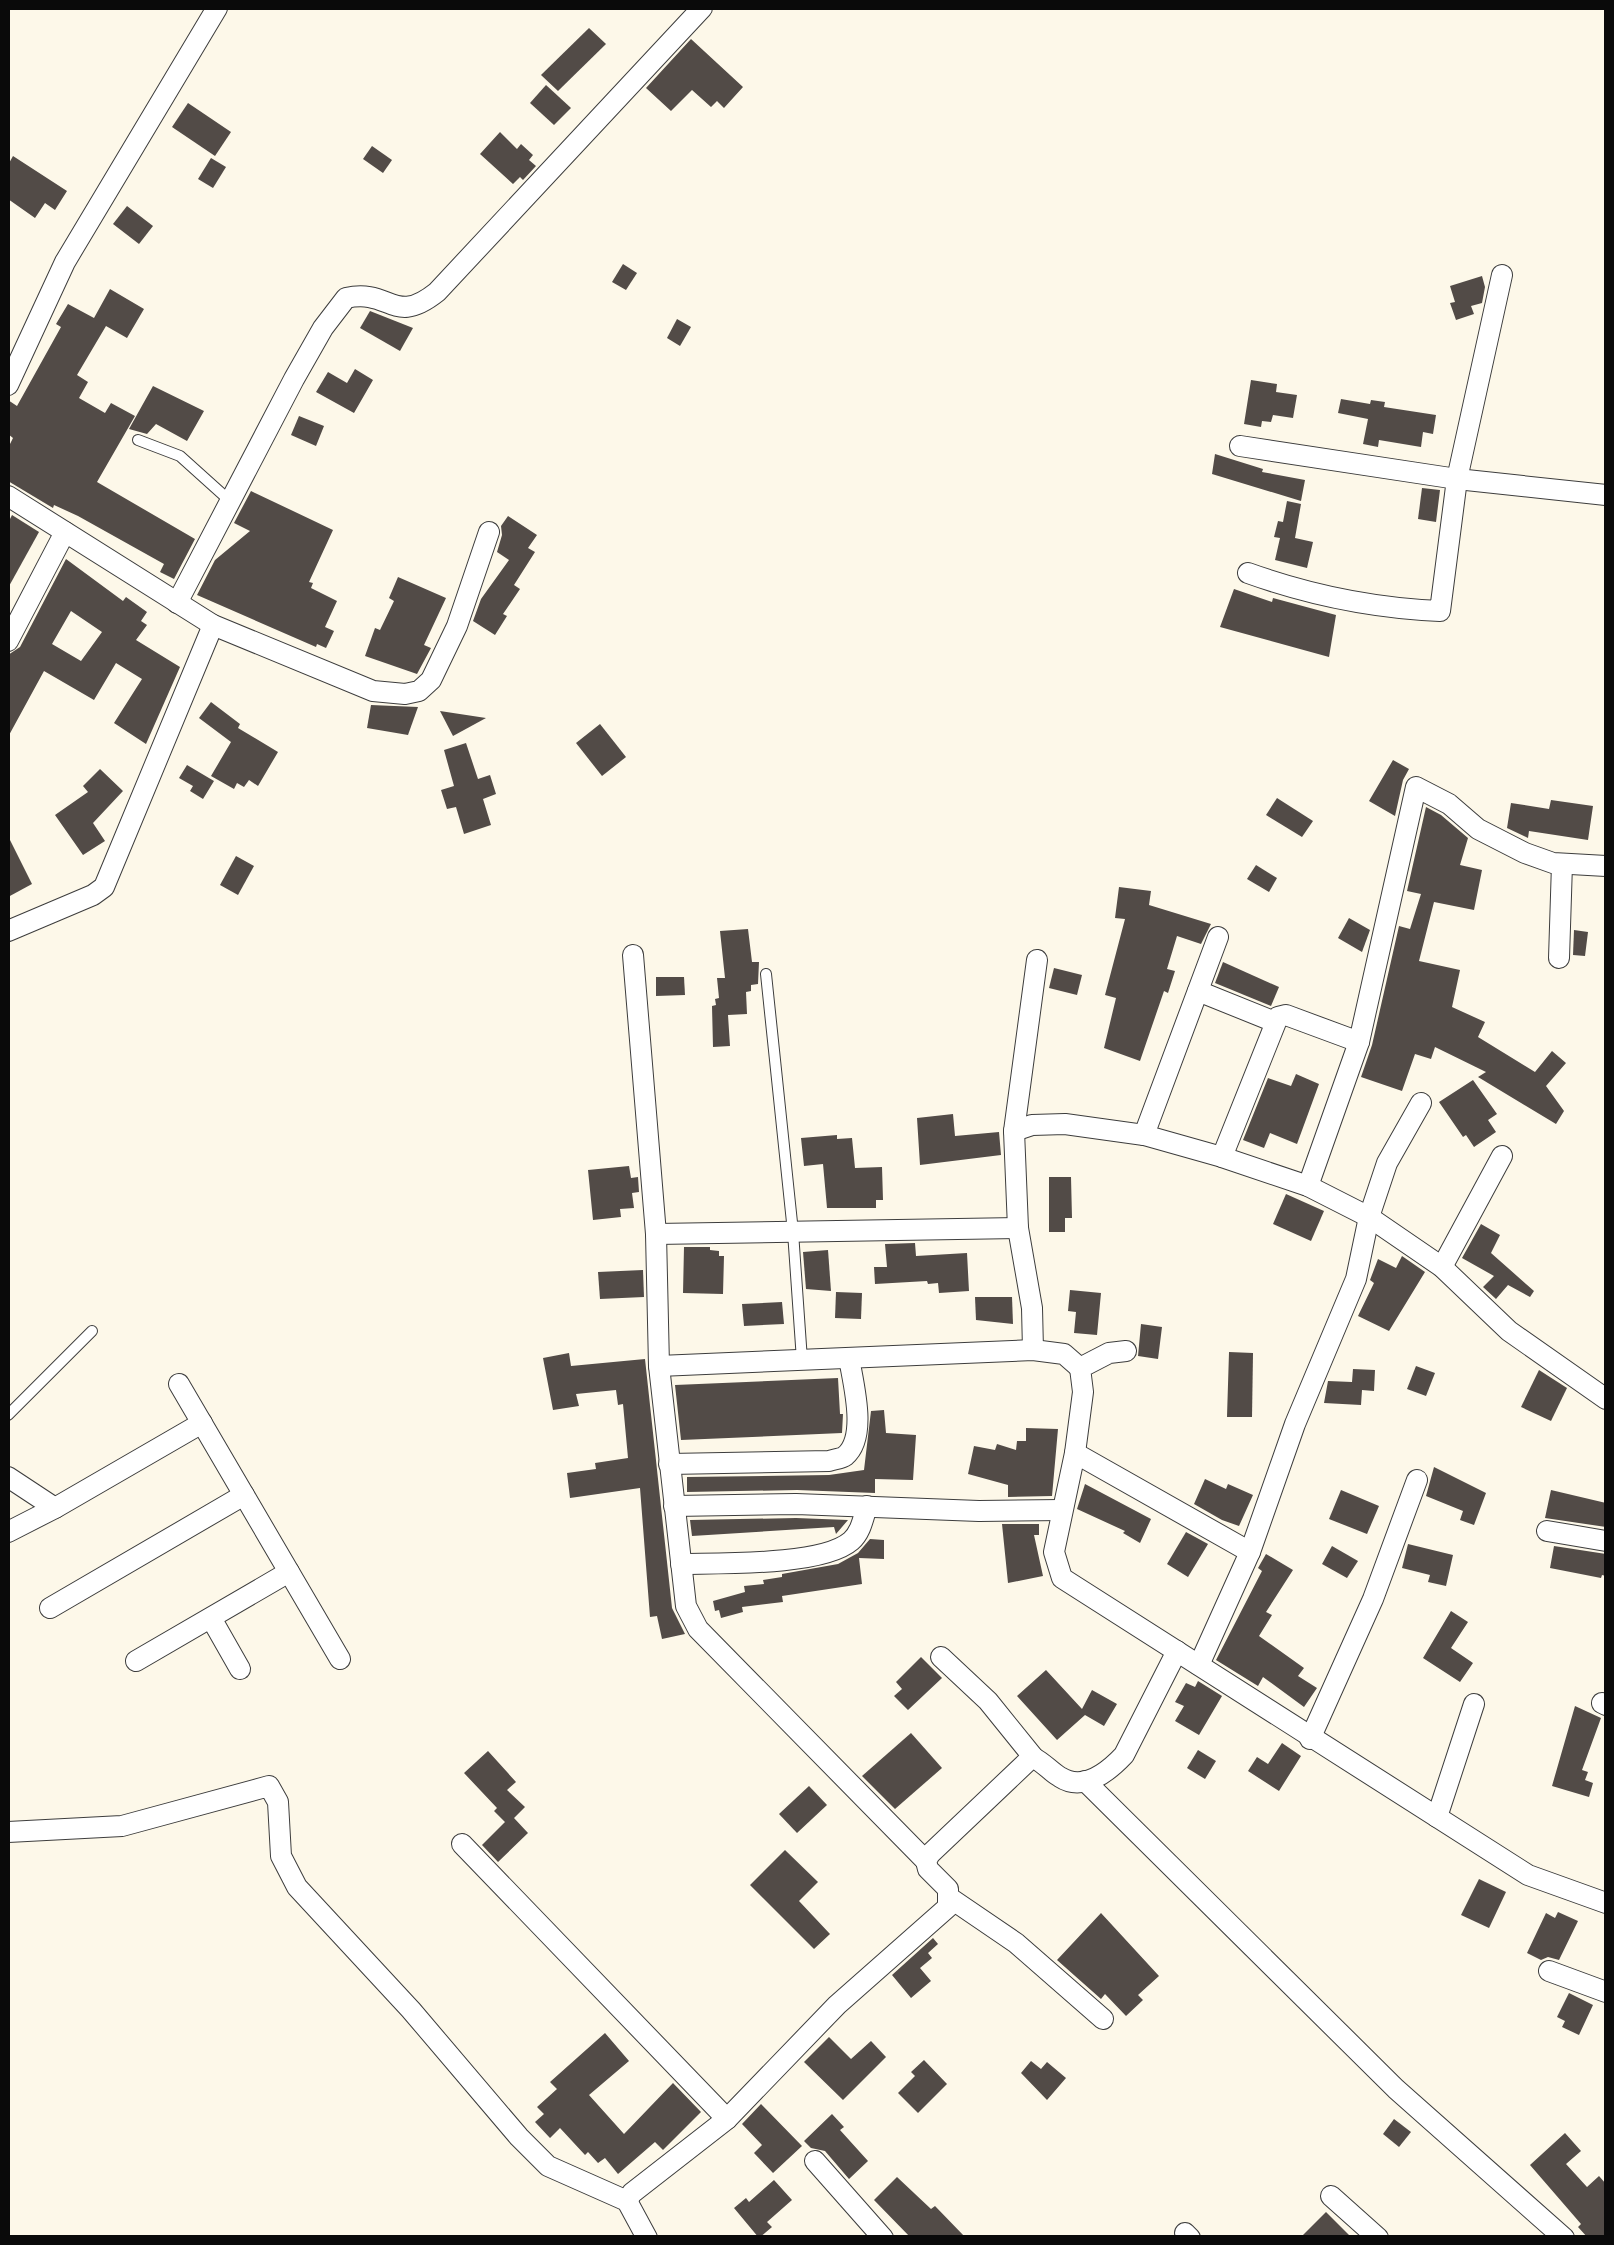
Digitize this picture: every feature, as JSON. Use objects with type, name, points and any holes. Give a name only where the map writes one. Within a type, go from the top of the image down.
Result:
[{"type":"street","points":[[8,385],[65,262],[217,8]]},
{"type":"street","points":[[178,603],[323,328],[346,298],[362,294],[408,309],[438,292],[702,8]]},
{"type":"street","points":[[1248,573],[1335,601],[1440,611],[1457,479],[1502,275]]},
{"type":"street","points":[[1240,446],[1457,479],[1605,491]]},
{"type":"street","points":[[8,496],[212,625],[374,690],[405,694],[419,691],[431,680],[458,626],[489,532]]},
{"type":"street","points":[[8,641],[65,532]]},
{"type":"street","points":[[8,931],[93,895],[104,886],[212,625]]},
{"type":"street","points":[[1308,1186],[1359,1042],[1416,787],[1449,804],[1478,829],[1525,853],[1562,864],[1606,866]]},
{"type":"street","points":[[1559,958],[1562,864]]},
{"type":"street","points":[[1144,1136],[1218,937]]},
{"type":"street","points":[[628,2201],[726,2119],[837,2006],[948,1907],[950,1898],[948,1889],[928,1869],[926,1860],[698,1629],[686,1606],[659,1366],[656,1234],[632,956]]},
{"type":"street","points":[[1032,1350],[1032,1308],[1018,1228],[1014,1131],[1037,960]]},
{"type":"street","points":[[1198,990],[1274,1022]]},
{"type":"street","points":[[1222,1157],[1274,1022],[1286,1014],[1359,1042]]},
{"type":"street","points":[[1199,1665],[1250,1552],[1296,1424],[1356,1279],[1369,1216],[1388,1163],[1421,1103]]},
{"type":"street","points":[[1014,1131],[1032,1125],[1065,1124],[1144,1136],[1308,1186],[1369,1216],[1442,1268],[1509,1331],[1606,1400]]},
{"type":"street","points":[[1442,1268],[1502,1156]]},
{"type":"street","points":[[656,1234],[1018,1228]]},
{"type":"street","points":[[659,1366],[1032,1350],[1064,1354],[1080,1368],[1083,1392],[1075,1454],[1054,1552],[1062,1578],[1528,1875],[1606,1903]]},
{"type":"street","points":[[1080,1368],[1126,1351]]},
{"type":"street","points":[[669,1464],[829,1462],[845,1456],[855,1439],[858,1410],[849,1358]]},
{"type":"street","points":[[179,1384],[340,1659]]},
{"type":"street","points":[[8,1532],[202,1422]]},
{"type":"street","points":[[1075,1454],[1250,1552]]},
{"type":"street","points":[[8,1477],[55,1508]]},
{"type":"street","points":[[1310,1739],[1373,1599],[1416,1480]]},
{"type":"street","points":[[50,1608],[244,1496]]},
{"type":"street","points":[[674,1506],[1062,1510]]},
{"type":"street","points":[[681,1564],[771,1562],[833,1551],[860,1531],[868,1506]]},
{"type":"street","points":[[1547,1531],[1606,1542]]},
{"type":"street","points":[[136,1661],[289,1572]]},
{"type":"street","points":[[210,1618],[240,1669]]},
{"type":"street","points":[[941,1657],[988,1701],[1034,1758],[1068,1782],[1086,1782],[1124,1755],[1177,1652]]},
{"type":"street","points":[[1437,1817],[1474,1704]]},
{"type":"street","points":[[926,1860],[1034,1758]]},
{"type":"street","points":[[1086,1782],[1396,2089],[1564,2238]]},
{"type":"street","points":[[8,1832],[122,1826],[270,1786],[278,1802],[281,1856],[297,1886],[411,2010],[518,2137],[548,2166],[628,2201],[647,2238]]},
{"type":"street","points":[[462,1844],[726,2119]]},
{"type":"street","points":[[950,1898],[1016,1943],[1103,2019]]},
{"type":"street","points":[[1550,1971],[1606,1992]]},
{"type":"street","points":[[815,2161],[883,2238]]},
{"type":"street","points":[[1332,2196],[1378,2238]]},
{"type":"lane","points":[[138,440],[180,456],[230,501]]},
{"type":"lane","points":[[766,974],[794,1232],[802,1360]]},
{"type":"lane","points":[[8,1416],[92,1331]]},
{"type":"building","points":[[589,28],[606,44],[558,91],[541,75]]},
{"type":"building","points":[[691,39],[743,87],[724,108],[717,101],[711,107],[692,90],[671,111],[646,88]]},
{"type":"building","points":[[546,85],[571,108],[554,125],[530,103]]},
{"type":"building","points":[[188,103],[231,132],[215,156],[172,127]]},
{"type":"building","points":[[500,132],[517,149],[521,144],[533,155],[529,160],[536,166],[523,180],[520,177],[513,184],[480,154]]},
{"type":"building","points":[[372,146],[392,160],[383,173],[363,159]]},
{"type":"building","points":[[13,156],[67,191],[55,210],[45,203],[35,218],[8,199],[8,165]]},
{"type":"building","points":[[211,158],[226,167],[213,188],[198,179]]},
{"type":"building","points":[[127,206],[153,226],[139,244],[113,224]]},
{"type":"building","points":[[623,264],[637,273],[626,290],[612,282]]},
{"type":"building","points":[[1482,276],[1482,303],[1471,306],[1474,314],[1456,320],[1450,286]]},
{"type":"building","points":[[110,289],[144,309],[127,338],[106,326],[77,375],[88,382],[79,398],[105,413],[111,403],[135,416],[97,482],[195,539],[174,579],[160,572],[164,564],[8,481],[8,448],[13,438],[8,434],[8,400],[17,406],[61,327],[56,324],[68,304],[94,318]]},
{"type":"building","points":[[370,311],[413,328],[400,351],[360,328]]},
{"type":"building","points":[[677,319],[691,327],[680,346],[667,338]]},
{"type":"building","points":[[355,369],[373,380],[354,413],[316,392],[328,372],[347,383]]},
{"type":"building","points":[[1251,380],[1277,384],[1276,392],[1297,395],[1293,418],[1273,415],[1271,422],[1262,421],[1261,427],[1244,424]]},
{"type":"building","points":[[153,386],[204,411],[187,441],[156,424],[147,434],[129,429]]},
{"type":"building","points":[[1341,399],[1370,404],[1371,400],[1385,402],[1384,407],[1436,415],[1433,434],[1423,432],[1421,447],[1379,440],[1378,447],[1363,444],[1368,419],[1338,413]]},
{"type":"building","points":[[299,416],[324,426],[316,446],[291,435]]},
{"type":"building","points":[[1215,454],[1263,469],[1262,472],[1305,480],[1301,501],[1212,474]]},
{"type":"building","points":[[1422,488],[1440,490],[1436,522],[1418,519]]},
{"type":"building","points":[[251,491],[333,530],[309,582],[313,583],[311,588],[337,601],[325,627],[334,631],[326,648],[197,595],[215,560],[250,531],[234,523]]},
{"type":"building","points":[[1287,501],[1301,504],[1295,538],[1313,542],[1307,568],[1275,560],[1280,538],[1274,537],[1278,521],[1283,522]]},
{"type":"building","points":[[12,515],[39,532],[8,588],[8,523]]},
{"type":"building","points":[[508,516],[537,535],[528,548],[535,552],[514,585],[520,589],[495,635],[473,621],[481,599],[509,560],[497,552],[501,526]]},
{"type":"building","points":[[66,559],[123,601],[126,597],[147,612],[141,621],[147,625],[136,640],[180,667],[146,744],[114,723],[142,679],[116,663],[94,700],[44,671],[8,737],[8,655],[20,647]],"holes":[[[71,611],[102,632],[81,661],[52,644]]]},
{"type":"building","points":[[398,577],[446,598],[424,645],[431,648],[417,674],[365,656],[375,628],[380,630],[394,601],[389,598]]},
{"type":"building","points":[[1234,589],[1272,602],[1273,598],[1336,615],[1329,657],[1220,627]]},
{"type":"building","points":[[211,702],[240,724],[238,728],[278,752],[258,786],[249,780],[244,787],[237,783],[234,789],[211,776],[231,742],[199,718]]},
{"type":"building","points":[[371,705],[418,707],[408,735],[367,728]]},
{"type":"building","points":[[440,711],[486,718],[453,736]]},
{"type":"building","points":[[600,724],[626,757],[602,776],[576,743]]},
{"type":"building","points":[[466,743],[478,779],[490,775],[496,794],[483,799],[491,825],[464,834],[456,807],[447,809],[441,790],[454,786],[444,750]]},
{"type":"building","points":[[1393,760],[1409,769],[1395,816],[1369,801]]},
{"type":"building","points":[[187,765],[214,781],[203,799],[190,791],[193,786],[179,778]]},
{"type":"building","points":[[100,769],[123,791],[93,823],[105,841],[83,855],[55,815],[88,792],[83,786]]},
{"type":"building","points":[[1277,798],[1313,821],[1302,837],[1266,815]]},
{"type":"building","points":[[1551,800],[1593,806],[1588,840],[1529,831],[1528,838],[1507,828],[1511,803],[1549,809]]},
{"type":"building","points":[[1426,807],[1468,838],[1460,865],[1482,870],[1474,910],[1434,902],[1419,961],[1460,970],[1452,1007],[1485,1022],[1478,1037],[1535,1072],[1552,1051],[1566,1063],[1546,1086],[1564,1111],[1556,1124],[1478,1077],[1486,1072],[1435,1047],[1431,1059],[1415,1054],[1402,1091],[1361,1077],[1399,926],[1410,929],[1421,894],[1407,891]]},
{"type":"building","points":[[8,836],[32,884],[8,897]]},
{"type":"building","points":[[236,856],[254,866],[238,895],[220,885]]},
{"type":"building","points":[[1256,865],[1277,878],[1269,892],[1247,879]]},
{"type":"building","points":[[1119,887],[1151,891],[1149,905],[1211,924],[1201,944],[1177,936],[1167,969],[1175,971],[1168,993],[1164,991],[1140,1061],[1104,1048],[1116,998],[1105,995],[1125,919],[1115,918]]},
{"type":"building","points":[[1349,918],[1370,930],[1362,952],[1338,938]]},
{"type":"building","points":[[748,929],[752,962],[759,962],[758,984],[751,985],[751,991],[746,992],[747,1014],[728,1015],[730,1046],[713,1047],[712,1006],[719,998],[717,978],[725,978],[720,931]]},
{"type":"building","points":[[1574,930],[1588,932],[1585,956],[1573,955]]},
{"type":"building","points":[[1223,962],[1279,987],[1271,1006],[1215,983]]},
{"type":"building","points":[[1054,968],[1082,975],[1077,995],[1049,988]]},
{"type":"building","points":[[656,977],[684,977],[685,995],[656,996]]},
{"type":"building","points":[[1296,1074],[1319,1084],[1297,1144],[1270,1133],[1264,1148],[1243,1140],[1268,1078],[1291,1086]]},
{"type":"building","points":[[1473,1080],[1497,1114],[1488,1120],[1496,1132],[1474,1147],[1439,1102]]},
{"type":"building","points":[[953,1114],[955,1136],[999,1132],[1001,1155],[920,1165],[917,1118]]},
{"type":"building","points":[[837,1135],[837,1139],[852,1138],[855,1168],[882,1167],[883,1200],[876,1200],[876,1208],[827,1208],[823,1164],[804,1166],[801,1138]]},
{"type":"building","points":[[629,1166],[631,1178],[638,1177],[639,1192],[632,1193],[634,1208],[620,1209],[621,1217],[593,1220],[588,1170]]},
{"type":"building","points":[[1049,1177],[1071,1177],[1072,1218],[1065,1218],[1065,1232],[1049,1232]]},
{"type":"building","points":[[1286,1194],[1324,1211],[1311,1241],[1273,1224]]},
{"type":"building","points":[[1481,1224],[1500,1235],[1491,1253],[1534,1291],[1530,1297],[1508,1285],[1496,1299],[1483,1287],[1494,1276],[1462,1258]]},
{"type":"building","points":[[915,1243],[916,1256],[967,1253],[969,1291],[939,1293],[938,1283],[927,1281],[875,1284],[874,1267],[887,1267],[885,1244]]},
{"type":"building","points":[[684,1247],[710,1247],[724,1256],[723,1294],[683,1293]]},
{"type":"building","points":[[828,1250],[831,1291],[806,1289],[803,1252]]},
{"type":"building","points":[[1402,1256],[1425,1272],[1389,1331],[1358,1316],[1374,1283],[1370,1280],[1378,1259],[1396,1268]]},
{"type":"building","points":[[643,1270],[644,1297],[600,1299],[598,1272]]},
{"type":"building","points":[[1070,1290],[1101,1293],[1097,1335],[1074,1333],[1076,1312],[1068,1311]]},
{"type":"building","points":[[836,1292],[862,1293],[861,1319],[835,1318]]},
{"type":"building","points":[[975,1297],[1012,1297],[1013,1324],[976,1320]]},
{"type":"building","points":[[782,1302],[784,1324],[744,1326],[742,1304]]},
{"type":"building","points":[[1141,1324],[1162,1327],[1158,1359],[1138,1356]]},
{"type":"building","points":[[1229,1352],[1253,1353],[1252,1417],[1227,1417]]},
{"type":"building","points":[[569,1353],[571,1366],[645,1359],[672,1608],[685,1634],[662,1639],[657,1616],[650,1617],[640,1488],[570,1498],[567,1473],[596,1469],[595,1463],[628,1458],[623,1404],[618,1405],[616,1390],[576,1394],[579,1406],[553,1410],[543,1358]]},
{"type":"building","points":[[1416,1366],[1435,1373],[1426,1396],[1407,1389]]},
{"type":"building","points":[[1353,1369],[1375,1370],[1374,1391],[1362,1390],[1361,1405],[1324,1403],[1328,1381],[1352,1382]]},
{"type":"building","points":[[1539,1370],[1567,1388],[1551,1421],[1521,1407]]},
{"type":"building","points":[[838,1378],[842,1433],[681,1440],[675,1385]]},
{"type":"building","points":[[884,1410],[886,1433],[916,1435],[913,1480],[875,1479],[875,1493],[687,1492],[687,1477],[829,1475],[864,1470],[871,1411]]},
{"type":"building","points":[[1026,1428],[1058,1429],[1052,1496],[1008,1497],[1008,1485],[968,1474],[974,1446],[995,1450],[997,1444],[1016,1450],[1017,1441],[1026,1441]]},
{"type":"building","points":[[1434,1467],[1486,1493],[1474,1525],[1460,1520],[1463,1511],[1426,1496]]},
{"type":"building","points":[[1205,1479],[1253,1495],[1239,1526],[1194,1504]]},
{"type":"building","points":[[1085,1484],[1151,1519],[1140,1543],[1125,1531],[1077,1509]]},
{"type":"building","points":[[1341,1490],[1379,1506],[1367,1534],[1329,1519]]},
{"type":"building","points":[[1551,1490],[1606,1503],[1606,1527],[1545,1518]]},
{"type":"building","points":[[690,1520],[848,1520],[836,1534],[834,1527],[692,1536]]},
{"type":"building","points":[[1002,1524],[1039,1524],[1039,1535],[1034,1535],[1043,1576],[1008,1583]]},
{"type":"building","points":[[1186,1532],[1208,1544],[1188,1577],[1167,1564]]},
{"type":"building","points":[[870,1539],[884,1540],[884,1559],[859,1558],[862,1584],[782,1596],[783,1602],[742,1607],[743,1612],[721,1618],[719,1610],[715,1611],[713,1601],[745,1592],[744,1586],[764,1584],[763,1580],[782,1574],[838,1564],[858,1553]]},
{"type":"building","points":[[1408,1544],[1453,1555],[1446,1586],[1428,1582],[1430,1575],[1402,1568]]},
{"type":"building","points":[[1332,1546],[1358,1561],[1347,1578],[1322,1564]]},
{"type":"building","points":[[1554,1546],[1606,1554],[1606,1576],[1550,1568]]},
{"type":"building","points":[[1266,1554],[1293,1570],[1266,1612],[1272,1615],[1259,1636],[1304,1668],[1298,1676],[1317,1688],[1304,1707],[1263,1677],[1258,1686],[1216,1660],[1262,1571],[1258,1568]]},
{"type":"building","points":[[1451,1611],[1468,1622],[1451,1648],[1473,1663],[1460,1682],[1423,1658]]},
{"type":"building","points":[[921,1657],[942,1678],[908,1710],[894,1696],[902,1689],[896,1682]]},
{"type":"building","points":[[1046,1670],[1082,1709],[1092,1690],[1117,1704],[1104,1726],[1085,1715],[1057,1740],[1017,1696]]},
{"type":"building","points":[[1198,1681],[1222,1696],[1199,1735],[1175,1721],[1184,1706],[1175,1702],[1186,1683],[1195,1687]]},
{"type":"building","points":[[1575,1706],[1601,1718],[1582,1770],[1588,1772],[1585,1780],[1593,1783],[1589,1797],[1552,1786]]},
{"type":"building","points":[[911,1733],[942,1768],[895,1809],[862,1776]]},
{"type":"building","points":[[1282,1743],[1301,1756],[1279,1791],[1248,1771],[1257,1757],[1268,1764]]},
{"type":"building","points":[[1198,1750],[1216,1761],[1205,1779],[1187,1768]]},
{"type":"building","points":[[488,1751],[516,1782],[507,1790],[525,1807],[514,1818],[528,1833],[498,1862],[482,1845],[505,1822],[464,1773]]},
{"type":"building","points":[[809,1786],[827,1805],[797,1833],[779,1814]]},
{"type":"building","points":[[785,1850],[818,1882],[799,1901],[830,1934],[814,1949],[750,1885]]},
{"type":"building","points":[[1479,1879],[1506,1892],[1489,1928],[1461,1915]]},
{"type":"building","points":[[1558,1912],[1578,1921],[1559,1960],[1541,1960],[1527,1953],[1546,1913],[1555,1918]]},
{"type":"building","points":[[1101,1913],[1159,1976],[1138,1995],[1143,2000],[1126,2016],[1105,1994],[1101,1999],[1057,1960]]},
{"type":"building","points":[[933,1938],[938,1944],[928,1953],[932,1958],[920,1968],[931,1981],[911,1998],[892,1975]]},
{"type":"building","points":[[1569,1993],[1593,2005],[1579,2035],[1562,2027],[1565,2021],[1557,2017]]},
{"type":"building","points":[[605,2033],[629,2061],[589,2095],[624,2134],[673,2083],[701,2112],[663,2150],[655,2142],[618,2174],[605,2158],[598,2163],[588,2152],[585,2155],[560,2128],[550,2138],[535,2122],[544,2114],[537,2107],[557,2089],[550,2082]]},
{"type":"building","points":[[829,2037],[851,2059],[871,2041],[886,2057],[843,2100],[804,2062]]},
{"type":"building","points":[[924,2060],[947,2084],[918,2113],[898,2093]]},
{"type":"building","points":[[1031,2061],[1041,2069],[1047,2062],[1066,2078],[1047,2100],[1021,2073]]},
{"type":"building","points":[[761,2104],[802,2146],[773,2173],[754,2153],[762,2145],[742,2124]]},
{"type":"building","points":[[832,2114],[844,2127],[840,2130],[868,2161],[849,2179],[825,2151],[811,2148],[804,2141]]},
{"type":"building","points":[[1394,2119],[1411,2132],[1399,2147],[1383,2134]]},
{"type":"building","points":[[1565,2133],[1581,2151],[1566,2164],[1587,2187],[1599,2176],[1606,2184],[1606,2238],[1588,2238],[1578,2227],[1581,2224],[1530,2165]]},
{"type":"building","points":[[897,2177],[931,2209],[935,2206],[966,2238],[911,2238],[874,2200]]},
{"type":"building","points":[[774,2180],[792,2200],[767,2222],[772,2227],[759,2238],[734,2208],[746,2198],[749,2202]]},
{"type":"building","points":[[1326,2212],[1352,2238],[1300,2238]]}]
